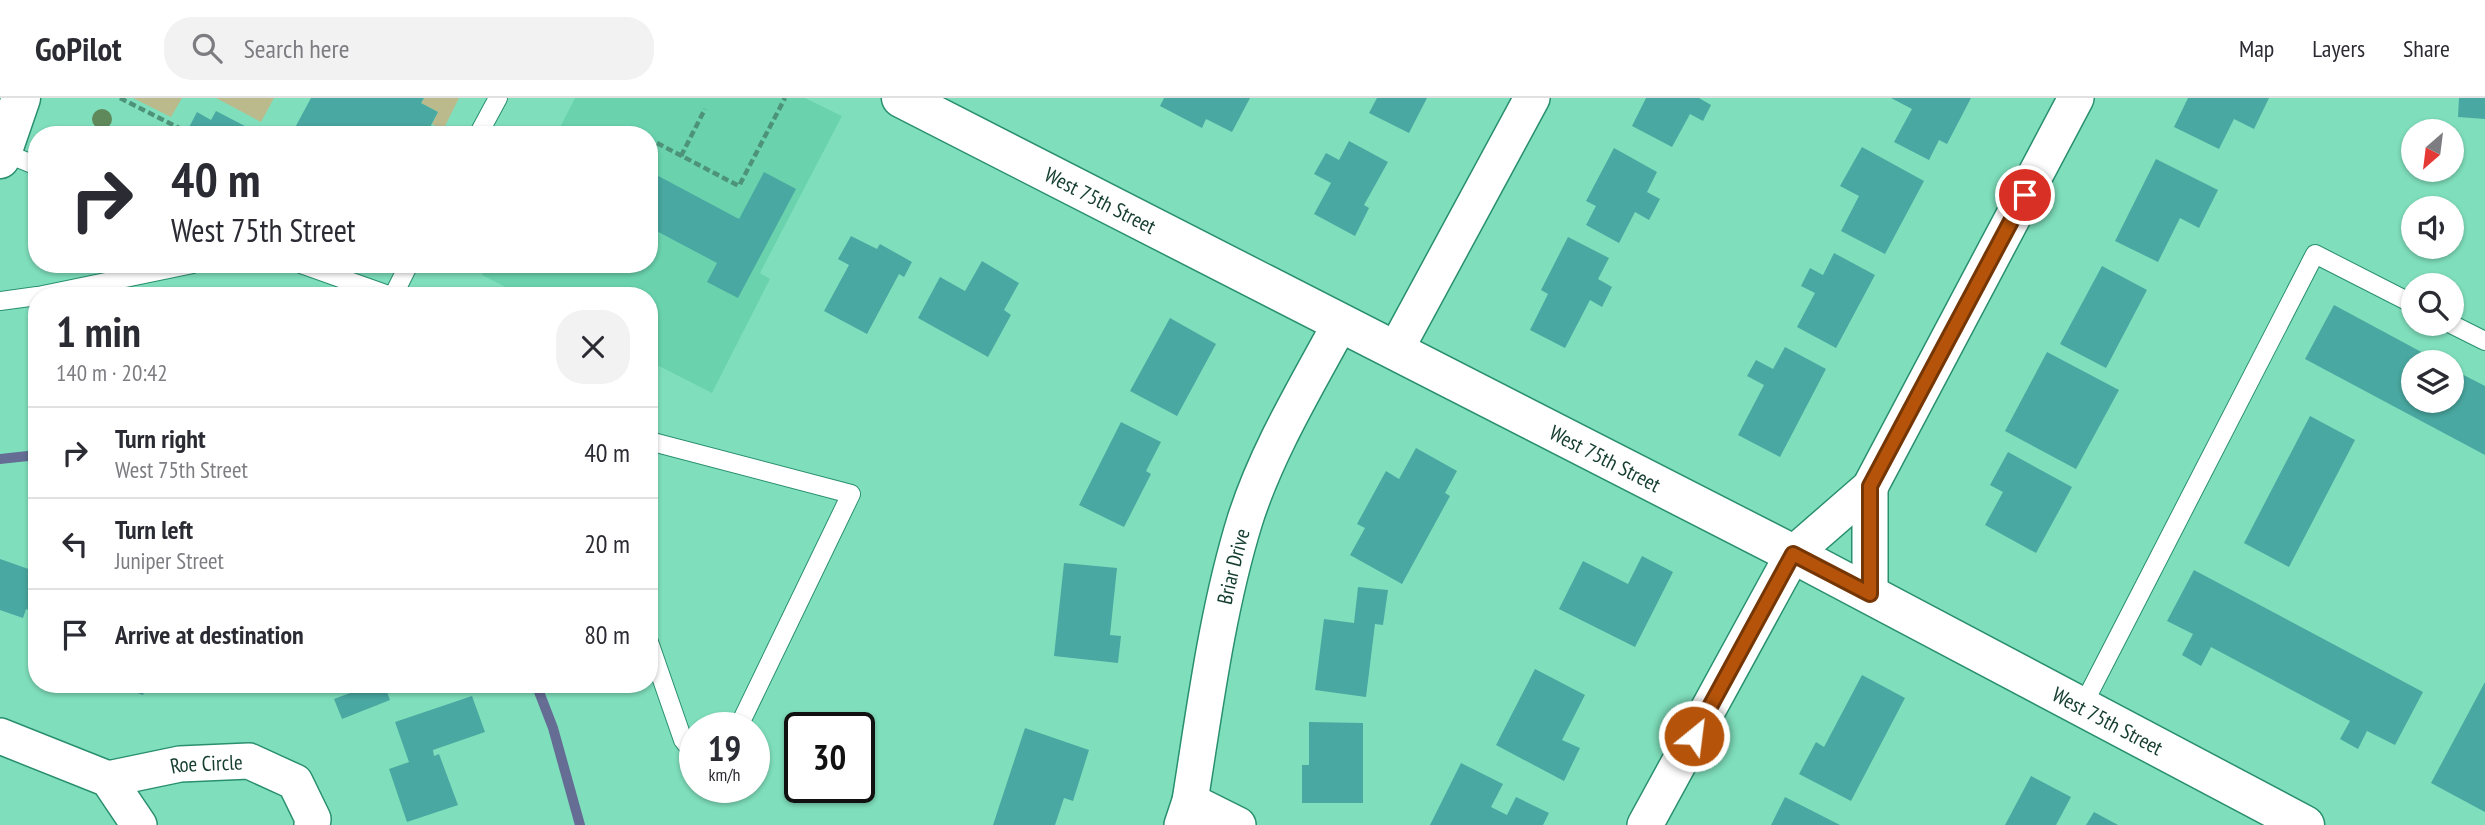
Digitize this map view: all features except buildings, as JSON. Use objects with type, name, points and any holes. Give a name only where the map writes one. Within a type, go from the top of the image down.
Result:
[{"type":"main road","points":[[13,159],[21,98]]},
{"type":"main road","name":"West 75th Street","points":[[901,98],[2083,705],[2264,816],[2305,825]]},
{"type":"street","points":[[1395,351],[1532,98]]},
{"type":"street","points":[[1645,825],[1793,554],[1870,486],[2076,98]]},
{"type":"street","name":"Briar Drive","points":[[1186,813],[1220,617],[1246,518],[1291,414],[1340,324]]},
{"type":"street","points":[[1870,486],[1870,594]]},
{"type":"street","points":[[0,737],[108,779],[139,825]]},
{"type":"street","name":"Roe Circle","points":[[108,779],[180,764],[249,761],[295,782],[313,819],[312,825]]},
{"type":"street","points":[[1186,813],[1238,825]]},
{"type":"lane","points":[[483,126],[498,98]]},
{"type":"lane","points":[[2083,705],[2315,254],[2401,298]]},
{"type":"lane","points":[[81,287],[149,273]]},
{"type":"lane","points":[[327,273],[366,287]]},
{"type":"lane","points":[[0,301],[28,297]]},
{"type":"lane","points":[[2464,330],[2485,341]]},
{"type":"lane","points":[[658,443],[851,494],[746,712]]},
{"type":"lane","points":[[658,668],[679,728]]},
{"type":"path","points":[[120,98],[175,126]]},
{"type":"path","points":[[658,144],[739,186],[785,98]]},
{"type":"path","points":[[681,156],[705,109]]},
{"type":"shaded area","points":[[133,98],[182,98],[171,117]]},
{"type":"shaded area","points":[[216,98],[274,98],[261,122]]},
{"type":"shaded area","points":[[424,98],[459,98],[445,126],[432,124],[438,112],[421,103]]},
{"type":"shaded area","points":[[575,98],[805,98],[842,116],[760,273],[770,279],[712,393],[658,366],[658,287],[505,287],[482,275],[658,273],[658,126],[561,126]]},
{"type":"waterway","points":[[0,459],[28,456]]},
{"type":"waterway","points":[[539,693],[553,728],[580,825]]},
{"type":"route","points":[[1694,736],[1793,554],[1870,594],[1870,486],[2025,195]]}]
